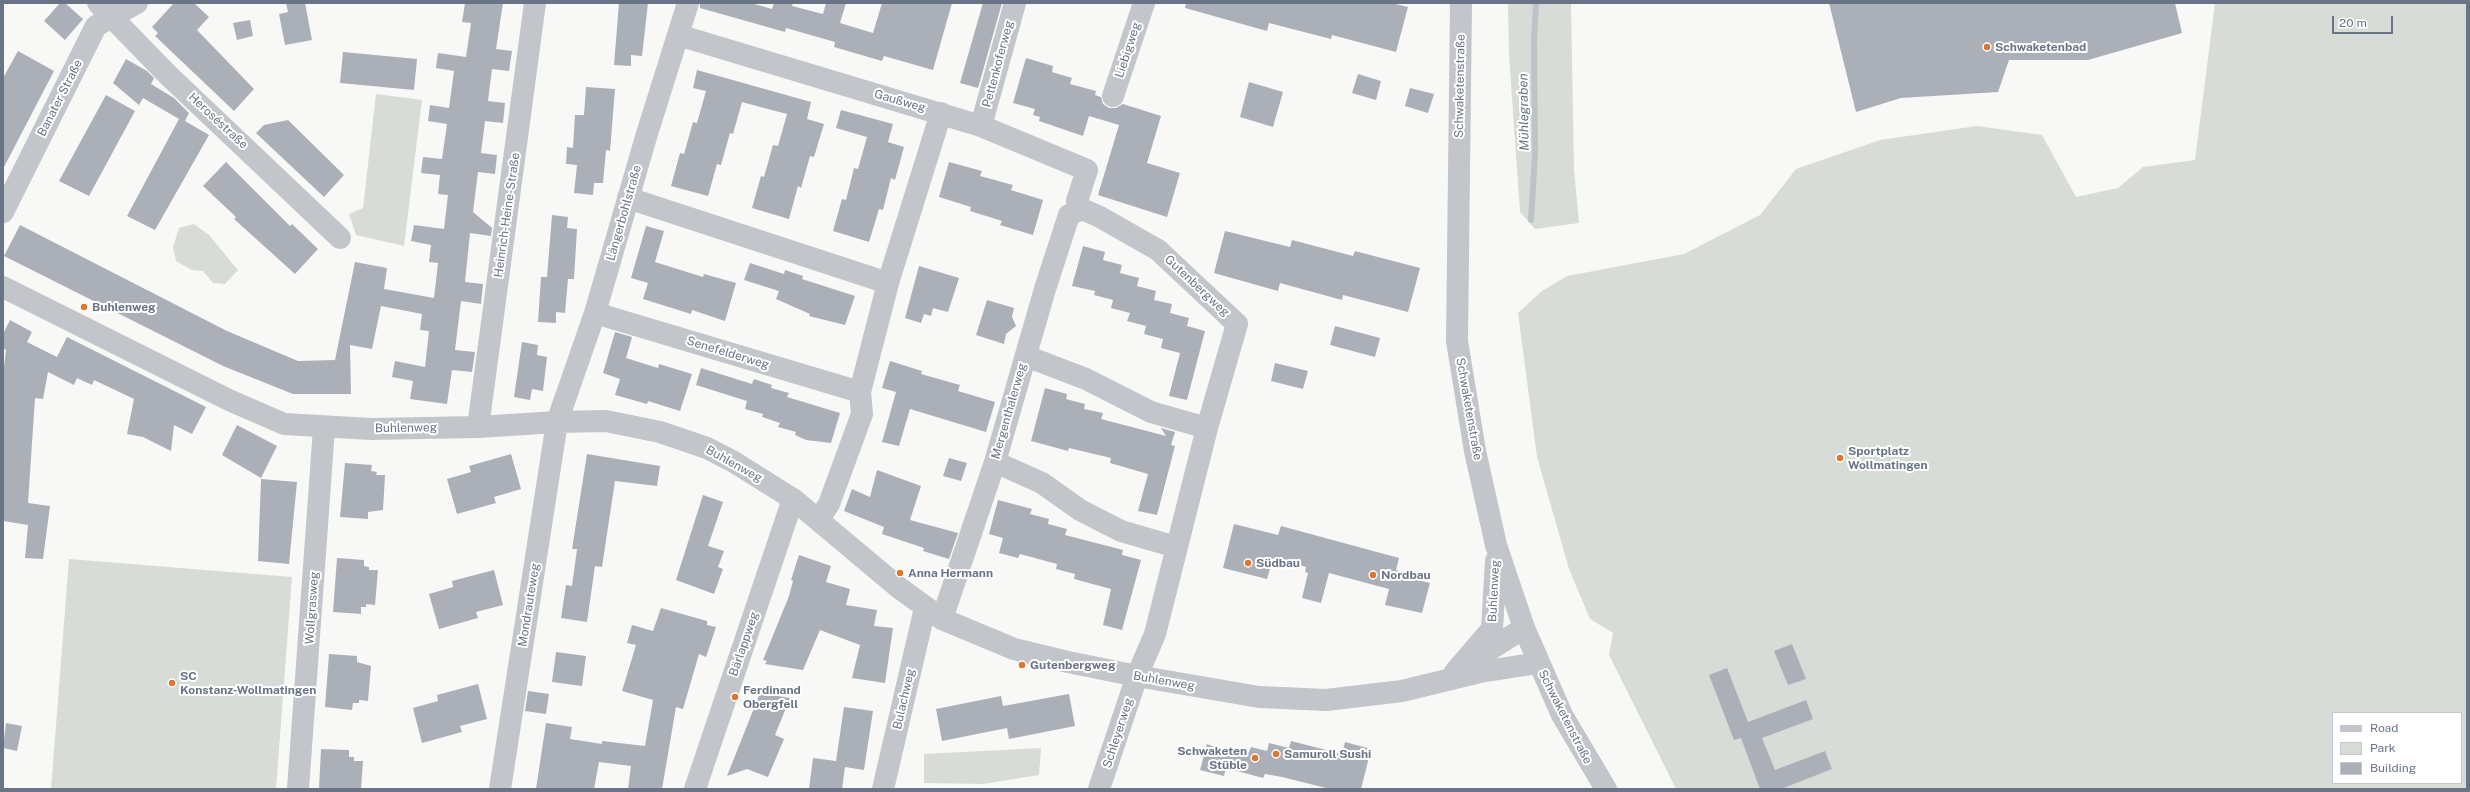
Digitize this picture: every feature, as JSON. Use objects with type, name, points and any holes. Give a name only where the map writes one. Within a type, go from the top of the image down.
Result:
[{"type":"street","name":"Banater Straße","points":[[3,212],[105,10],[137,3]]},
{"type":"street","name":"Heinrich-Heine-Straße","points":[[478,428],[535,3]]},
{"type":"street","name":"Längerbohlstraße","points":[[557,422],[595,313],[628,198],[688,3]]},
{"type":"street","name":"Pettenkoferweg","points":[[981,126],[1015,3]]},
{"type":"street","name":"Liebigweg","points":[[1113,96],[1144,3]]},
{"type":"street","name":"Schwaketenstraße","points":[[1461,3],[1457,341],[1474,444],[1496,545],[1524,628],[1562,715],[1606,789]]},
{"type":"street","name":"Heroséstraße","points":[[105,10],[168,75],[340,238]]},
{"type":"street","name":"Gaußweg","points":[[678,36],[981,126],[1087,170],[1079,205]]},
{"type":"street","points":[[819,519],[829,504],[862,414],[860,392],[888,283],[941,113]]},
{"type":"street","points":[[628,198],[888,283]]},
{"type":"street","name":"Mergenthalerweg","points":[[934,614],[995,462],[1045,289],[1069,216],[1079,205]]},
{"type":"street","name":"Gutenbergweg","points":[[1079,205],[1158,250],[1237,324],[1207,428],[1155,634],[1137,676]]},
{"type":"street","name":"Buhlenweg","points":[[3,287],[236,404],[284,424],[324,428],[478,428],[557,422],[606,421],[660,432],[707,448],[734,462],[793,499],[934,614],[1014,649],[1137,676],[1258,697],[1326,700],[1402,691],[1448,676],[1538,663]]},
{"type":"street","name":"Senefelderweg","points":[[595,313],[860,392]]},
{"type":"street","points":[[1026,356],[1086,379],[1151,412],[1207,428]]},
{"type":"street","name":"Mondrauteweg","points":[[500,789],[557,422]]},
{"type":"street","name":"Wollgrasweg","points":[[298,789],[324,428]]},
{"type":"street","points":[[995,462],[1042,483],[1080,510],[1121,531],[1176,546]]},
{"type":"street","name":"Bärlappweg","points":[[695,789],[793,499]]},
{"type":"street","name":"Buhlenweg","points":[[1448,676],[1492,628],[1496,545]]},
{"type":"street","name":"Bulachweg","points":[[883,789],[934,614]]},
{"type":"street","name":"Buhlenweg","points":[[1448,676],[1524,628]]},
{"type":"street","name":"Schleyerweg","points":[[1099,789],[1137,676]]},
{"type":"green space","points":[[1508,3],[1571,3],[1574,169],[1579,223],[1535,229],[1520,212],[1509,55]]},
{"type":"green space","name":"Sportplatz Wollmatingen","points":[[2215,3],[2467,3],[2467,789],[1676,789],[1609,655],[1613,633],[1590,619],[1569,569],[1537,457],[1518,313],[1542,291],[1567,276],[1684,254],[1760,215],[1796,169],[1880,140],[1977,126],[2042,135],[2076,197],[2118,188],[2143,167],[2195,160]]},
{"type":"green space","points":[[376,94],[422,100],[404,246],[356,235],[349,214],[363,208]]},
{"type":"green space","points":[[194,224],[209,235],[238,270],[225,284],[213,283],[203,271],[192,270],[176,261],[173,247],[179,228]]},
{"type":"green space","name":"SC Konstanz-Wollmatingen","points":[[69,559],[292,577],[276,789],[51,789]]},
{"type":"green space","points":[[1041,748],[1039,775],[983,784],[924,783],[924,754]]},
{"type":"building","points":[[60,3],[65,3],[83,19],[65,40],[44,21]]},
{"type":"building","points":[[174,3],[194,3],[209,17],[197,30],[254,89],[234,111],[155,36],[158,33],[152,27]]},
{"type":"building","points":[[286,3],[305,3],[312,40],[285,45],[279,14],[288,12]]},
{"type":"building","points":[[465,3],[503,3],[496,49],[512,51],[509,71],[492,69],[488,101],[505,103],[503,123],[485,121],[481,153],[497,155],[495,174],[478,172],[473,212],[492,228],[491,236],[470,233],[465,282],[483,284],[481,304],[461,301],[455,350],[475,352],[472,372],[452,370],[447,404],[410,399],[413,381],[392,377],[395,361],[425,367],[429,331],[420,330],[422,314],[381,306],[372,349],[350,345],[351,394],[293,394],[223,366],[4,256],[20,225],[227,331],[298,361],[335,360],[355,262],[387,268],[384,289],[434,298],[438,263],[429,262],[431,245],[411,241],[414,225],[444,229],[448,195],[438,194],[440,175],[421,173],[423,157],[442,159],[447,124],[428,121],[430,105],[449,108],[454,71],[436,68],[438,53],[466,57],[471,23],[462,22]]},
{"type":"building","points":[[619,3],[648,3],[642,56],[631,55],[631,66],[614,65]]},
{"type":"building","points":[[700,3],[751,3],[772,9],[774,3],[793,3],[792,6],[823,14],[826,3],[846,3],[840,23],[873,33],[882,3],[952,3],[933,70],[884,56],[882,61],[834,47],[835,42],[786,28],[785,32],[700,8]]},
{"type":"building","points":[[983,3],[1002,3],[978,88],[960,83]]},
{"type":"building","points":[[1186,3],[1391,3],[1408,7],[1396,52],[1332,35],[1331,39],[1269,23],[1267,31],[1185,8]]},
{"type":"building","name":"Schwaketenbad","points":[[1829,3],[2175,3],[2182,33],[2088,60],[2009,60],[1998,92],[1901,98],[1856,112]]},
{"type":"building","points":[[250,20],[253,36],[237,40],[233,23]]},
{"type":"building","points":[[18,51],[54,71],[3,169],[3,78]]},
{"type":"building","points":[[343,52],[417,59],[414,90],[340,83]]},
{"type":"building","points":[[1026,58],[1053,66],[1052,72],[1072,78],[1070,84],[1096,91],[1095,95],[1101,97],[1103,104],[1109,108],[1116,108],[1123,104],[1161,116],[1147,163],[1180,173],[1167,217],[1098,195],[1119,125],[1089,116],[1083,136],[1039,121],[1040,117],[1033,115],[1035,109],[1013,103]]},
{"type":"building","points":[[126,59],[147,71],[154,78],[151,84],[174,98],[189,113],[185,121],[209,135],[155,230],[127,216],[179,119],[143,98],[139,105],[113,83]]},
{"type":"building","points":[[697,70],[811,102],[807,119],[824,124],[814,157],[810,156],[801,188],[798,186],[789,219],[752,208],[761,176],[764,177],[773,145],[778,146],[787,114],[742,102],[733,134],[730,133],[721,165],[717,164],[708,196],[671,186],[680,153],[684,154],[693,122],[697,123],[706,91],[693,88]]},
{"type":"building","points":[[1358,74],[1381,81],[1376,100],[1352,93]]},
{"type":"building","points":[[1249,82],[1283,92],[1273,127],[1240,117]]},
{"type":"building","points":[[586,87],[615,89],[610,151],[606,150],[603,183],[594,183],[593,195],[574,193],[577,165],[566,164],[567,147],[573,148],[575,115],[584,115]]},
{"type":"building","points":[[1410,88],[1434,94],[1428,113],[1405,106]]},
{"type":"building","points":[[106,95],[135,111],[89,196],[59,181]]},
{"type":"building","points":[[841,110],[893,124],[888,142],[904,147],[895,180],[891,178],[883,210],[879,209],[869,242],[833,231],[842,199],[846,200],[854,168],[858,169],[867,137],[836,128]]},
{"type":"building","points":[[288,120],[344,175],[324,197],[256,133],[264,125]]},
{"type":"building","points":[[226,162],[290,226],[292,224],[318,249],[295,274],[234,219],[236,217],[203,186]]},
{"type":"building","points":[[949,162],[982,171],[980,176],[1013,185],[1011,190],[1043,200],[1033,235],[1000,225],[1002,221],[970,211],[971,207],[939,197]]},
{"type":"building","points":[[552,215],[568,217],[567,228],[577,229],[574,279],[568,279],[565,313],[556,312],[556,323],[538,322],[541,277],[547,277]]},
{"type":"building","points":[[646,226],[664,231],[655,262],[703,277],[704,274],[736,283],[725,321],[692,310],[691,314],[643,299],[648,283],[631,278]]},
{"type":"building","points":[[1225,231],[1290,247],[1292,240],[1353,256],[1355,251],[1420,268],[1408,312],[1343,295],[1342,300],[1280,283],[1278,291],[1214,273]]},
{"type":"building","points":[[1083,246],[1105,252],[1103,260],[1122,265],[1120,273],[1139,278],[1137,286],[1156,291],[1154,300],[1172,304],[1170,313],[1189,318],[1187,326],[1205,331],[1187,400],[1169,396],[1180,353],[1161,348],[1163,339],[1144,334],[1146,326],[1127,321],[1130,313],[1111,308],[1113,300],[1094,295],[1095,291],[1072,286]]},
{"type":"building","points":[[750,263],[784,274],[785,270],[803,276],[802,279],[855,296],[845,325],[809,316],[810,314],[776,299],[779,291],[744,280]]},
{"type":"building","points":[[919,266],[959,278],[948,312],[933,308],[931,316],[924,314],[921,323],[905,318]]},
{"type":"building","points":[[987,300],[1014,308],[1012,317],[1016,326],[1006,334],[1004,344],[976,335]]},
{"type":"building","points":[[10,320],[32,332],[27,342],[57,357],[67,337],[206,407],[192,434],[174,425],[171,451],[143,437],[127,434],[134,399],[94,380],[92,385],[77,378],[74,385],[48,372],[43,399],[35,398],[28,503],[50,506],[43,559],[25,558],[28,525],[3,521],[3,375],[6,350],[3,348],[3,334]]},
{"type":"building","points":[[1335,326],[1380,338],[1375,357],[1330,345]]},
{"type":"building","points":[[615,332],[632,337],[626,358],[658,368],[659,364],[692,374],[680,411],[648,401],[647,404],[615,395],[620,379],[603,373]]},
{"type":"building","points":[[522,342],[538,345],[537,355],[547,357],[543,391],[532,389],[530,400],[514,397]]},
{"type":"building","points":[[890,361],[922,371],[921,374],[960,385],[958,391],[995,402],[986,432],[910,409],[899,446],[882,442],[896,392],[882,388]]},
{"type":"building","points":[[1275,363],[1308,371],[1303,389],[1271,381]]},
{"type":"building","points":[[701,368],[752,384],[754,379],[772,385],[771,388],[789,393],[787,397],[840,413],[831,443],[806,440],[795,435],[796,432],[778,427],[780,423],[762,417],[763,414],[745,409],[747,401],[696,385]]},
{"type":"building","points":[[1045,388],[1067,394],[1066,399],[1085,404],[1084,409],[1103,413],[1101,419],[1166,436],[1161,428],[1175,432],[1171,445],[1175,446],[1157,515],[1138,511],[1148,474],[1110,463],[1111,458],[1069,448],[1068,451],[1031,441]]},
{"type":"building","points":[[237,425],[277,446],[261,478],[222,455]]},
{"type":"building","points":[[511,454],[521,489],[494,497],[496,503],[457,514],[447,479],[471,472],[469,466]]},
{"type":"building","points":[[587,454],[660,466],[657,486],[615,481],[602,567],[595,566],[587,622],[561,618],[566,585],[572,586],[577,549],[572,549]]},
{"type":"building","points":[[949,458],[967,463],[961,481],[943,476]]},
{"type":"building","points":[[345,463],[372,465],[371,471],[377,472],[376,475],[385,475],[383,510],[368,512],[368,519],[340,517]]},
{"type":"building","points":[[877,470],[921,486],[910,520],[958,533],[949,559],[923,551],[924,548],[882,534],[884,527],[844,511],[852,489],[870,497]]},
{"type":"building","points":[[261,479],[297,482],[289,564],[258,561]]},
{"type":"building","points":[[703,495],[723,502],[708,546],[724,551],[718,567],[723,569],[714,594],[676,580]]},
{"type":"building","points":[[998,500],[1032,509],[1030,514],[1049,519],[1048,524],[1067,529],[1065,535],[1123,550],[1122,555],[1141,560],[1122,630],[1103,625],[1111,589],[1074,579],[1075,574],[1056,569],[1057,564],[1020,554],[1018,558],[999,553],[1003,538],[989,534]]},
{"type":"building","points":[[1234,524],[1278,535],[1281,526],[1399,558],[1396,570],[1420,577],[1418,580],[1430,583],[1422,613],[1385,605],[1389,589],[1329,573],[1321,603],[1302,598],[1308,573],[1305,572],[1306,567],[1273,558],[1267,579],[1223,568]]},
{"type":"building","points":[[799,555],[831,566],[826,582],[850,589],[846,605],[877,610],[874,626],[893,628],[885,683],[852,678],[860,645],[820,630],[803,670],[765,664],[767,661],[763,660],[789,596],[793,581],[791,580]]},
{"type":"building","points":[[337,558],[364,560],[364,566],[369,567],[369,570],[378,570],[375,605],[366,604],[366,607],[361,607],[361,614],[333,612]]},
{"type":"building","points":[[494,570],[503,605],[476,612],[478,618],[439,629],[429,594],[453,587],[452,581]]},
{"type":"building","points":[[661,608],[707,621],[707,625],[716,627],[706,657],[699,654],[683,709],[676,707],[662,789],[628,789],[631,766],[599,762],[594,789],[536,789],[546,723],[572,727],[570,739],[602,744],[602,741],[645,746],[653,700],[622,691],[636,645],[627,643],[632,625],[653,631]]},
{"type":"building","points":[[1792,644],[1806,679],[1788,685],[1774,651]]},
{"type":"building","points":[[556,652],[586,656],[582,686],[552,682]]},
{"type":"building","points":[[329,654],[357,656],[357,662],[371,666],[368,701],[359,700],[359,703],[353,703],[352,710],[325,707]]},
{"type":"building","points":[[1727,668],[1748,722],[1806,700],[1813,719],[1762,738],[1775,770],[1825,751],[1832,769],[1781,789],[1760,789],[1741,738],[1734,740],[1709,675]]},
{"type":"building","points":[[478,684],[487,719],[460,726],[462,732],[422,743],[413,708],[438,701],[437,695]]},
{"type":"building","points":[[528,691],[549,694],[546,714],[525,711]]},
{"type":"building","points":[[760,693],[790,698],[775,735],[784,739],[768,777],[747,769],[727,776]]},
{"type":"building","points":[[1069,694],[1075,726],[1009,739],[1007,728],[942,741],[936,709],[1001,696],[1003,706]]},
{"type":"building","points":[[844,707],[873,711],[864,770],[845,767],[842,789],[809,789],[813,758],[836,761]]},
{"type":"building","points":[[6,723],[22,726],[17,751],[3,748]]},
{"type":"building","points":[[1291,741],[1342,754],[1345,742],[1371,749],[1361,789],[1330,789],[1265,774],[1263,778],[1226,768],[1224,776],[1200,770],[1207,744],[1230,753],[1231,747],[1249,752],[1251,747],[1267,751],[1269,743],[1289,748]]},
{"type":"building","points":[[321,749],[349,750],[349,757],[354,757],[354,761],[363,761],[361,789],[319,789]]},
{"type":"waterway","name":"Mühlegraben","points":[[1531,220],[1535,154],[1534,39],[1536,3]]},
{"type":"place","name":"Schwaketenbad","points":[[1987,47]]},
{"type":"place","name":"Buhlenweg","points":[[84,307]]},
{"type":"place","name":"Sportplatz Wollmatingen","points":[[1840,458]]},
{"type":"place","name":"Südbau","points":[[1248,563]]},
{"type":"place","name":"Anna Hermann","points":[[900,573]]},
{"type":"place","name":"Nordbau","points":[[1373,575]]},
{"type":"place","name":"Gutenbergweg","points":[[1022,665]]},
{"type":"place","name":"SC Konstanz-Wollmatingen","points":[[172,683]]},
{"type":"place","name":"Ferdinand Obergfell","points":[[735,697]]},
{"type":"place","name":"Samuroll Sushi","points":[[1276,754]]},
{"type":"place","name":"Schwaketen Stüble","points":[[1255,758]]}]
